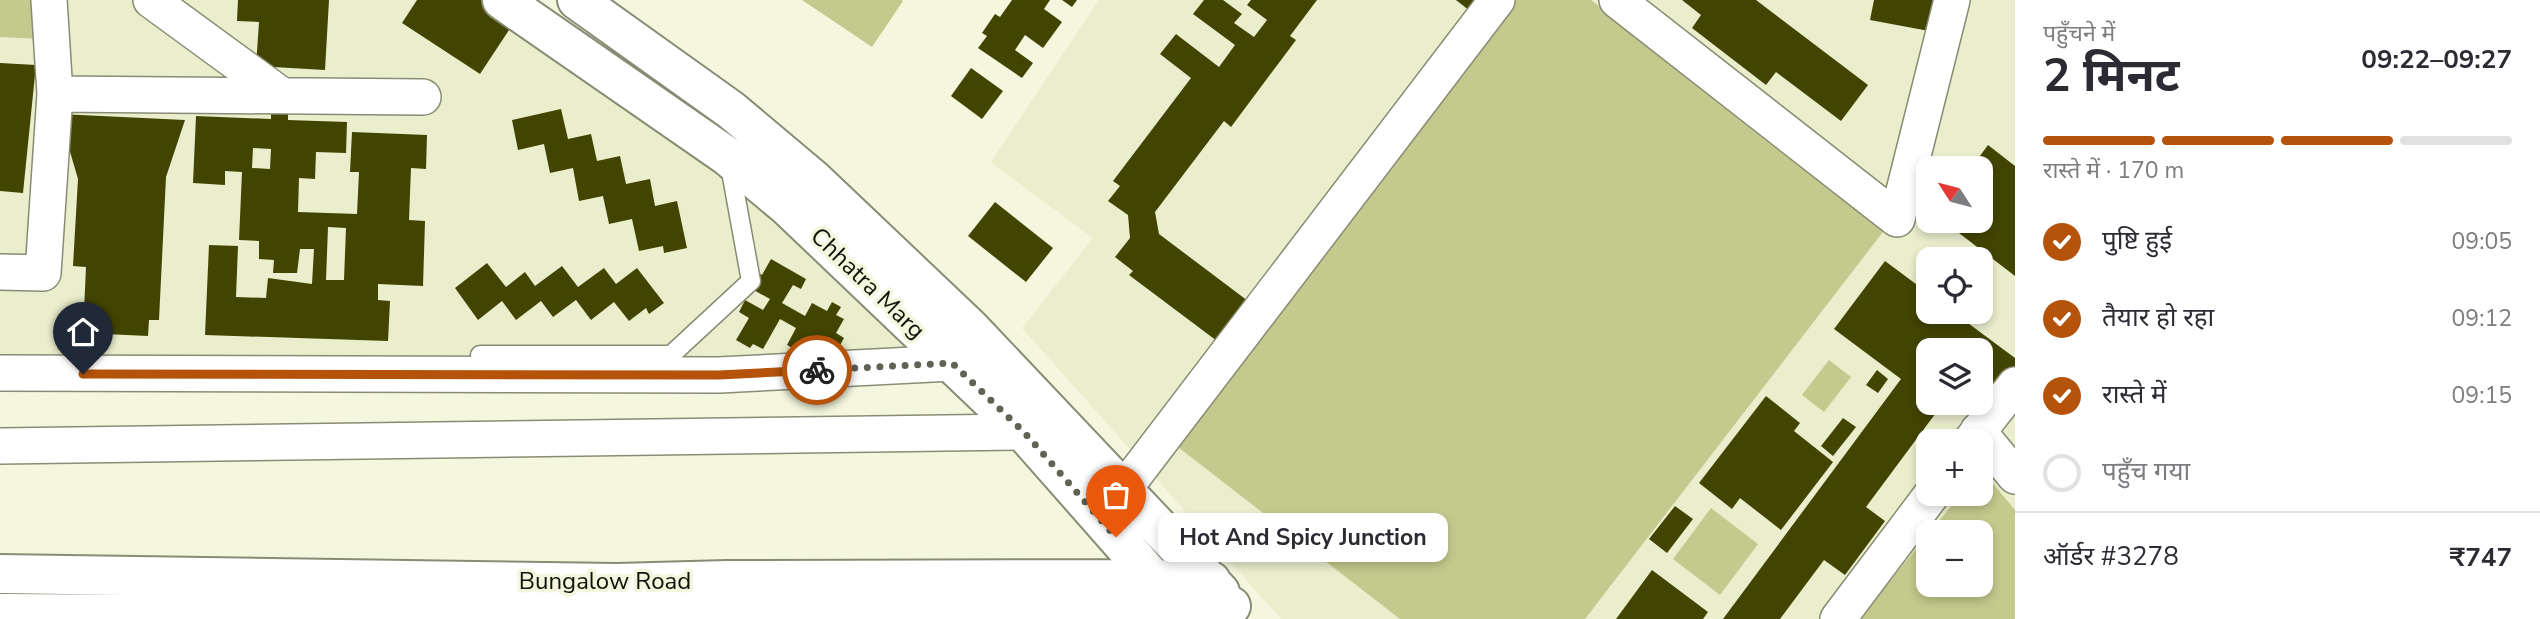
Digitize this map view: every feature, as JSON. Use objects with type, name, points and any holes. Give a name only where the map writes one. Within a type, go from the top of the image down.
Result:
[{"type":"street","points":[[0,272],[43,274],[55,94],[49,0]]},
{"type":"street","points":[[151,0],[281,95]]},
{"type":"street","name":"Chhatra Marg","points":[[502,0],[727,156],[788,207],[1024,432],[1184,615]]},
{"type":"street","name":"Chhatra Marg","points":[[578,0],[731,110],[813,179],[971,328],[1228,602]]},
{"type":"street","points":[[1124,489],[1497,0]]},
{"type":"street","points":[[1617,0],[1896,219],[1952,0]]},
{"type":"street","points":[[55,94],[423,97]]},
{"type":"street","points":[[0,373],[719,375],[952,363]]},
{"type":"street","points":[[1980,429],[2015,385]]},
{"type":"street","points":[[0,446],[1024,432]]},
{"type":"street","points":[[1993,454],[2015,476]]},
{"type":"street","points":[[1838,619],[1923,506]]},
{"type":"street","name":"Bungalow Road","points":[[0,574],[617,583],[727,580],[1154,579],[1228,602]]},
{"type":"street","points":[[0,613],[1184,615],[1228,602]]},
{"type":"lane","points":[[480,355],[671,355],[751,281],[727,156]]},
{"type":"shaded area","points":[[0,0],[417,0],[402,23],[480,74],[510,28],[748,194],[918,360],[0,362]]},
{"type":"shaded area","points":[[1099,0],[2015,0],[2015,619],[1281,619],[1022,328],[1093,238],[991,162]]},
{"type":"green space","points":[[0,0],[39,0],[43,39],[0,37]]},
{"type":"green space","points":[[802,0],[901,0],[903,1],[872,47]]},
{"type":"green space","points":[[1516,0],[1591,0],[1886,228],[1585,619],[1400,619],[1174,444]]},
{"type":"green space","points":[[1829,360],[1851,377],[1824,412],[1802,395]]},
{"type":"green space","points":[[1993,483],[2015,510],[2015,619],[1859,619],[1916,549],[1916,597],[1993,597],[1993,520],[1940,520],[1951,506],[1993,506]]},
{"type":"green space","points":[[1711,508],[1758,544],[1720,595],[1673,559]]},
{"type":"building","points":[[238,0],[329,0],[325,70],[256,66],[259,22],[237,21]]},
{"type":"building","points":[[417,0],[489,0],[517,18],[480,74],[402,23]]},
{"type":"building","points":[[1012,0],[1050,0],[1044,9],[1062,22],[1043,48],[1025,35],[1015,50],[1033,63],[1022,78],[978,48],[987,36],[982,33],[995,14],[1000,17]]},
{"type":"building","points":[[1062,0],[1077,0],[1072,7]]},
{"type":"building","points":[[1204,0],[1223,0],[1242,14],[1234,23],[1254,37],[1267,20],[1247,5],[1251,0],[1317,0],[1290,36],[1296,40],[1231,127],[1224,121],[1155,212],[1159,234],[1248,301],[1217,341],[1129,275],[1133,271],[1115,257],[1130,238],[1128,215],[1108,201],[1120,186],[1113,181],[1191,78],[1160,54],[1176,34],[1219,67],[1235,45],[1193,14]]},
{"type":"building","points":[[1456,0],[1478,0],[1470,11]]},
{"type":"building","points":[[1682,0],[1756,0],[1868,85],[1841,121],[1776,72],[1766,85],[1692,28],[1701,15]]},
{"type":"building","points":[[1874,0],[1934,0],[1929,31],[1870,20]]},
{"type":"building","points":[[0,63],[36,65],[23,193],[0,191]]},
{"type":"building","points":[[971,68],[1003,91],[982,119],[951,96]]},
{"type":"building","points":[[271,108],[288,109],[288,120],[347,122],[346,153],[316,152],[315,179],[299,178],[298,212],[357,214],[359,172],[350,172],[352,132],[427,135],[426,169],[411,168],[409,220],[425,221],[423,286],[378,284],[378,300],[390,301],[388,341],[205,335],[209,245],[238,246],[236,297],[266,298],[268,278],[312,284],[314,249],[300,249],[297,273],[273,273],[274,260],[259,259],[259,241],[239,240],[242,172],[225,171],[225,185],[193,183],[196,116],[271,119]],"holes":[[[253,148],[271,149],[270,169],[252,168]],[[328,227],[346,228],[344,280],[326,280]]]},
{"type":"building","points":[[561,109],[568,139],[591,134],[597,161],[620,156],[626,184],[650,179],[655,206],[677,201],[687,248],[664,253],[663,246],[639,251],[632,219],[609,224],[603,196],[579,201],[573,168],[550,173],[544,144],[518,150],[512,120]]},
{"type":"building","points":[[59,114],[185,120],[166,177],[159,320],[149,320],[148,336],[83,333],[86,267],[73,266],[78,179]]},
{"type":"building","points":[[1988,145],[2015,166],[2015,276],[1993,259],[1993,247],[1977,247],[1959,233],[1993,233],[1993,156],[1980,156]]},
{"type":"building","points":[[995,202],[1053,248],[1026,282],[968,236]]},
{"type":"building","points":[[771,259],[806,279],[801,289],[793,285],[782,303],[805,316],[812,303],[827,311],[832,302],[841,307],[836,315],[844,319],[836,333],[844,338],[834,356],[814,346],[808,357],[787,345],[796,328],[780,319],[763,349],[753,344],[750,348],[736,340],[749,318],[739,312],[745,300],[763,310],[770,299],[750,288]]},
{"type":"building","points":[[1885,261],[1916,284],[1916,324],[1969,324],[1988,338],[1916,338],[1916,415],[1934,415],[1924,429],[1916,429],[1916,440],[1866,507],[1885,521],[1845,575],[1824,560],[1780,619],[1723,619],[1901,379],[1834,329]]},
{"type":"building","points":[[487,263],[506,287],[525,272],[535,286],[562,266],[578,287],[604,268],[616,284],[637,268],[664,303],[649,314],[646,308],[629,321],[614,302],[591,320],[576,300],[553,317],[541,301],[516,320],[502,301],[478,320],[455,288]]},
{"type":"building","points":[[1993,342],[2015,358],[2015,368],[1997,393],[1993,390]]},
{"type":"building","points":[[1877,370],[1888,379],[1878,393],[1866,385]]},
{"type":"building","points":[[1766,396],[1800,423],[1794,431],[1833,462],[1781,530],[1740,498],[1732,509],[1699,483]]},
{"type":"building","points":[[1843,418],[1856,427],[1833,456],[1821,446]]},
{"type":"building","points":[[1675,506],[1693,519],[1667,553],[1649,539]]},
{"type":"building","points":[[1652,570],[1708,612],[1703,619],[1616,619]]},
{"type":"way so far","points":[[817,370],[952,363],[1024,432],[1116,537]]},
{"type":"place","name":"Hot And Spicy Junction","points":[[1116,537]]},
{"type":"route","points":[[83,374],[719,375],[817,370]]}]
